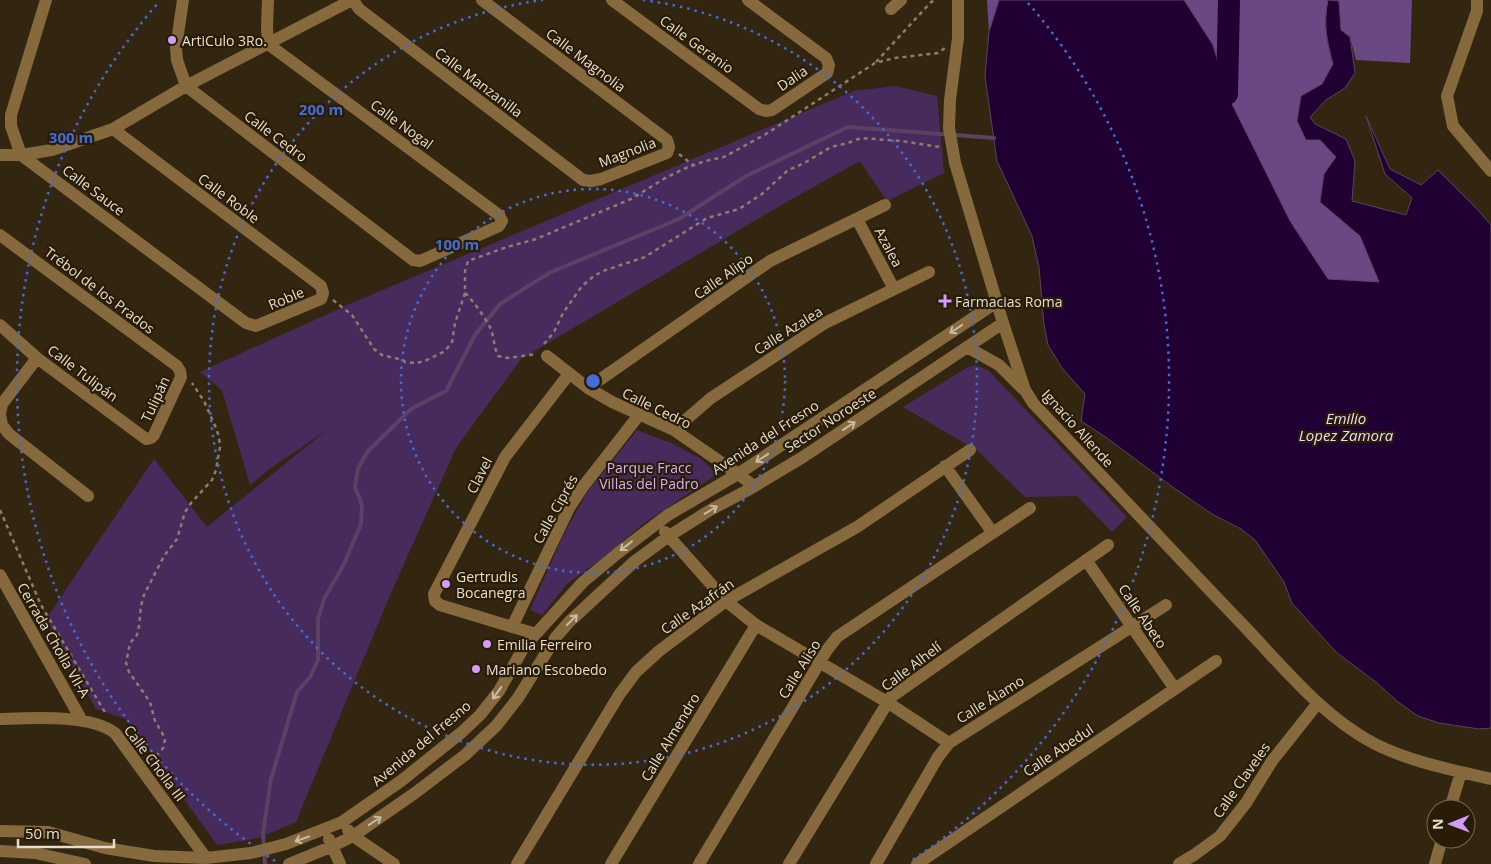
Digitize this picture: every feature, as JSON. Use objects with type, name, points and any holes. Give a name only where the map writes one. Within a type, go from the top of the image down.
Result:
[{"type":"street","points":[[22,155],[11,126],[11,115],[46,0]]},
{"type":"street","points":[[183,0],[176,48],[186,86]]},
{"type":"street","points":[[268,0],[268,44]]},
{"type":"street","points":[[0,155],[22,155],[52,150],[113,129],[186,86],[352,0]]},
{"type":"street","name":"Calle Manzanilla","points":[[352,0],[359,9],[583,180],[592,181]]},
{"type":"street","name":"Calle Magnolia","points":[[482,0],[667,140],[669,147]]},
{"type":"street","name":"Calle Geranio","points":[[612,0],[759,109],[766,112]]},
{"type":"street","name":"Dalia","points":[[748,0],[826,58],[829,65],[827,73],[772,110],[766,112]]},
{"type":"street","points":[[891,9],[900,0]]},
{"type":"street","name":"Ignacio Allende","points":[[958,0],[958,38],[950,100],[950,128],[955,163],[1003,323],[1025,390],[1033,403],[1318,703],[1349,728],[1375,744],[1399,755],[1491,779]]},
{"type":"street","points":[[1477,0],[1477,12],[1447,96],[1453,126],[1491,171]]},
{"type":"street","name":"Calle Nogal","points":[[268,44],[499,215],[502,220],[499,226],[420,261]]},
{"type":"street","name":"Calle Cedro","points":[[186,86],[413,260],[420,261]]},
{"type":"street","name":"Calle Roble","points":[[113,129],[321,286],[323,293]]},
{"type":"street","name":"Magnolia","points":[[592,181],[667,153],[669,147]]},
{"type":"street","name":"Calle Sauce","points":[[22,155],[246,323],[256,326]]},
{"type":"street","name":"Calle Alipo","points":[[588,388],[770,261],[885,206]]},
{"type":"street","name":"Azalea","points":[[857,219],[894,289]]},
{"type":"street","name":"Trébol de los Prados","points":[[0,235],[177,366],[181,374]]},
{"type":"street","name":"Calle Azalea","points":[[674,430],[710,398],[817,329],[929,272]]},
{"type":"street","name":"Roble","points":[[256,326],[321,299],[323,293]]},
{"type":"street","name":"Avenida del Fresno","points":[[0,830],[48,832],[104,848],[154,856],[206,858],[236,855],[278,846],[342,822],[401,781],[462,732],[480,715],[499,691],[524,647],[583,582],[657,522],[738,474],[997,302]]},
{"type":"street","name":"Sector Noroeste","points":[[670,536],[712,509],[803,457],[1003,323]]},
{"type":"street","name":"Calle Tulipán","points":[[0,325],[37,358],[146,439],[151,438]]},
{"type":"street","points":[[967,347],[999,365],[1025,390]]},
{"type":"street","name":"Calle Cedro","points":[[547,356],[588,388],[612,402],[674,430],[754,486]]},
{"type":"street","points":[[37,358],[2,404],[0,414],[2,425],[9,434],[88,496]]},
{"type":"street","name":"Tulipán","points":[[151,438],[181,374]]},
{"type":"street","name":"Clavel","points":[[512,627],[440,605],[435,601],[434,594],[504,457],[569,374]]},
{"type":"street","name":"Calle Ciprés","points":[[512,627],[573,502],[639,415]]},
{"type":"street","name":"Calle Azafrán","points":[[517,864],[619,694],[636,672],[659,651],[726,600],[857,527],[970,450]]},
{"type":"street","points":[[945,466],[992,533]]},
{"type":"street","name":"Calle Aliso","points":[[699,864],[820,662],[837,637],[1030,508]]},
{"type":"street","points":[[657,522],[726,600],[756,625],[887,702],[949,742]]},
{"type":"street","points":[[288,864],[334,846],[353,836],[415,793],[464,755],[496,726],[518,698],[556,637],[569,622],[635,561],[670,536]]},
{"type":"street","name":"Calle Alhelí","points":[[790,864],[891,696],[1108,545]]},
{"type":"street","name":"Calle Abeto","points":[[1086,560],[1175,689]]},
{"type":"street","name":"Cerrada Cholla VII-A","points":[[0,575],[82,721]]},
{"type":"street","name":"Calle Álamo","points":[[876,864],[949,742],[1166,605]]},
{"type":"street","name":"Calle Almendro","points":[[611,864],[756,625]]},
{"type":"street","points":[[512,627],[536,634]]},
{"type":"street","name":"Calle Abedul","points":[[917,864],[1216,661]]},
{"type":"street","name":"Calle Claveles","points":[[1179,864],[1220,836],[1246,803],[1272,761],[1318,703]]},
{"type":"street","name":"Calle Cholla III","points":[[0,719],[36,718],[82,721],[109,728],[115,733],[206,858]]},
{"type":"street","points":[[1453,799],[1461,772]]},
{"type":"street","points":[[342,822],[353,836],[394,864]]},
{"type":"street","points":[[324,830],[334,846],[340,864]]},
{"type":"street","points":[[1435,864],[1439,849]]},
{"type":"street","points":[[4,851],[14,864]]},
{"type":"street","points":[[4,851],[35,853],[85,864]]},
{"type":"path","points":[[323,293],[352,314],[374,349],[382,354],[405,362],[417,363],[427,360],[445,351],[452,342],[455,322],[465,293],[465,271],[468,261],[536,239],[631,199],[667,177],[694,165],[724,156],[766,134],[875,63],[936,0]]},
{"type":"path","points":[[875,63],[895,58],[938,53],[958,38]]},
{"type":"path","points":[[547,356],[543,349],[544,344],[554,332],[563,313],[582,286],[594,276],[603,271],[645,257],[707,218],[738,209],[762,194],[787,171],[831,147],[862,138],[901,141],[953,150]]},
{"type":"path","points":[[669,147],[694,165]]},
{"type":"path","points":[[465,293],[474,302],[490,328],[498,356],[508,358],[537,354],[547,356]]},
{"type":"path","points":[[140,767],[157,755],[164,747],[165,738],[155,721],[150,702],[128,672],[126,663],[130,642],[137,635],[140,606],[144,596],[164,556],[177,539],[188,507],[212,480],[220,448],[216,428],[204,401],[186,377],[181,374]]},
{"type":"path","points":[[0,510],[41,605],[90,690],[112,723],[109,728]]},
{"type":"green space","points":[[895,86],[937,96],[944,173],[887,201],[860,161],[790,200],[521,359],[456,448],[390,595],[296,822],[259,838],[217,845],[126,719],[96,709],[46,619],[154,459],[207,527],[327,430],[271,468],[250,485],[222,390],[200,372],[352,303],[854,91]]},
{"type":"green space","points":[[975,365],[988,370],[1127,517],[1112,532],[1077,496],[1025,497],[978,451],[903,407],[968,367]]},
{"type":"green space","name":"Parque Fracc Villas del Padro","points":[[637,430],[671,443],[700,458],[717,474],[643,524],[600,560],[567,584],[542,615],[530,610],[562,538],[586,494]]},
{"type":"shaded area","points":[[987,0],[999,0],[989,32]]},
{"type":"shaded area","points":[[1184,0],[1328,0],[1326,32],[1333,64],[1322,84],[1301,96],[1297,121],[1320,140],[1336,157],[1324,174],[1320,202],[1360,236],[1380,282],[1328,280],[1290,221],[1227,94],[1213,45]]},
{"type":"shaded area","points":[[1337,0],[1412,0],[1410,63],[1356,60],[1350,37],[1341,30],[1339,1]]},
{"type":"water","name":"Emilio Lopez Zamora","points":[[999,0],[1184,0],[1213,45],[1227,94],[1290,221],[1328,279],[1379,282],[1360,236],[1320,202],[1324,174],[1336,157],[1320,140],[1306,140],[1297,121],[1301,96],[1322,84],[1333,64],[1326,32],[1326,17],[1328,0],[1339,1],[1341,30],[1350,37],[1355,73],[1345,88],[1326,100],[1310,117],[1315,124],[1346,139],[1355,161],[1352,201],[1406,215],[1412,198],[1385,174],[1366,116],[1390,169],[1421,185],[1438,170],[1491,225],[1491,728],[1479,729],[1439,723],[1418,716],[1398,702],[1377,683],[1336,652],[1292,603],[1284,582],[1255,540],[1241,529],[1212,514],[1081,421],[1085,394],[1062,368],[1048,345],[1044,325],[1039,267],[1032,236],[997,161],[985,76],[989,32]]},
{"type":"waterway","points":[[1227,94],[1229,0]]},
{"type":"waterway","points":[[265,864],[263,833],[271,779],[297,692],[310,677],[318,660],[318,619],[324,599],[344,564],[361,524],[362,505],[355,487],[358,468],[368,451],[411,409],[446,391],[475,335],[500,304],[549,273],[679,219],[746,176],[848,127],[994,138]]},
{"type":"place","name":"ArtiCulo 3Ro.","points":[[172,40]]},
{"type":"place","name":"Farmacias Roma","points":[[945,301]]},
{"type":"place","name":"Gertrudis Bocanegra","points":[[446,584]]},
{"type":"place","name":"Emilia Ferreiro","points":[[487,644]]},
{"type":"place","name":"Mariano Escobedo","points":[[476,669]]}]
